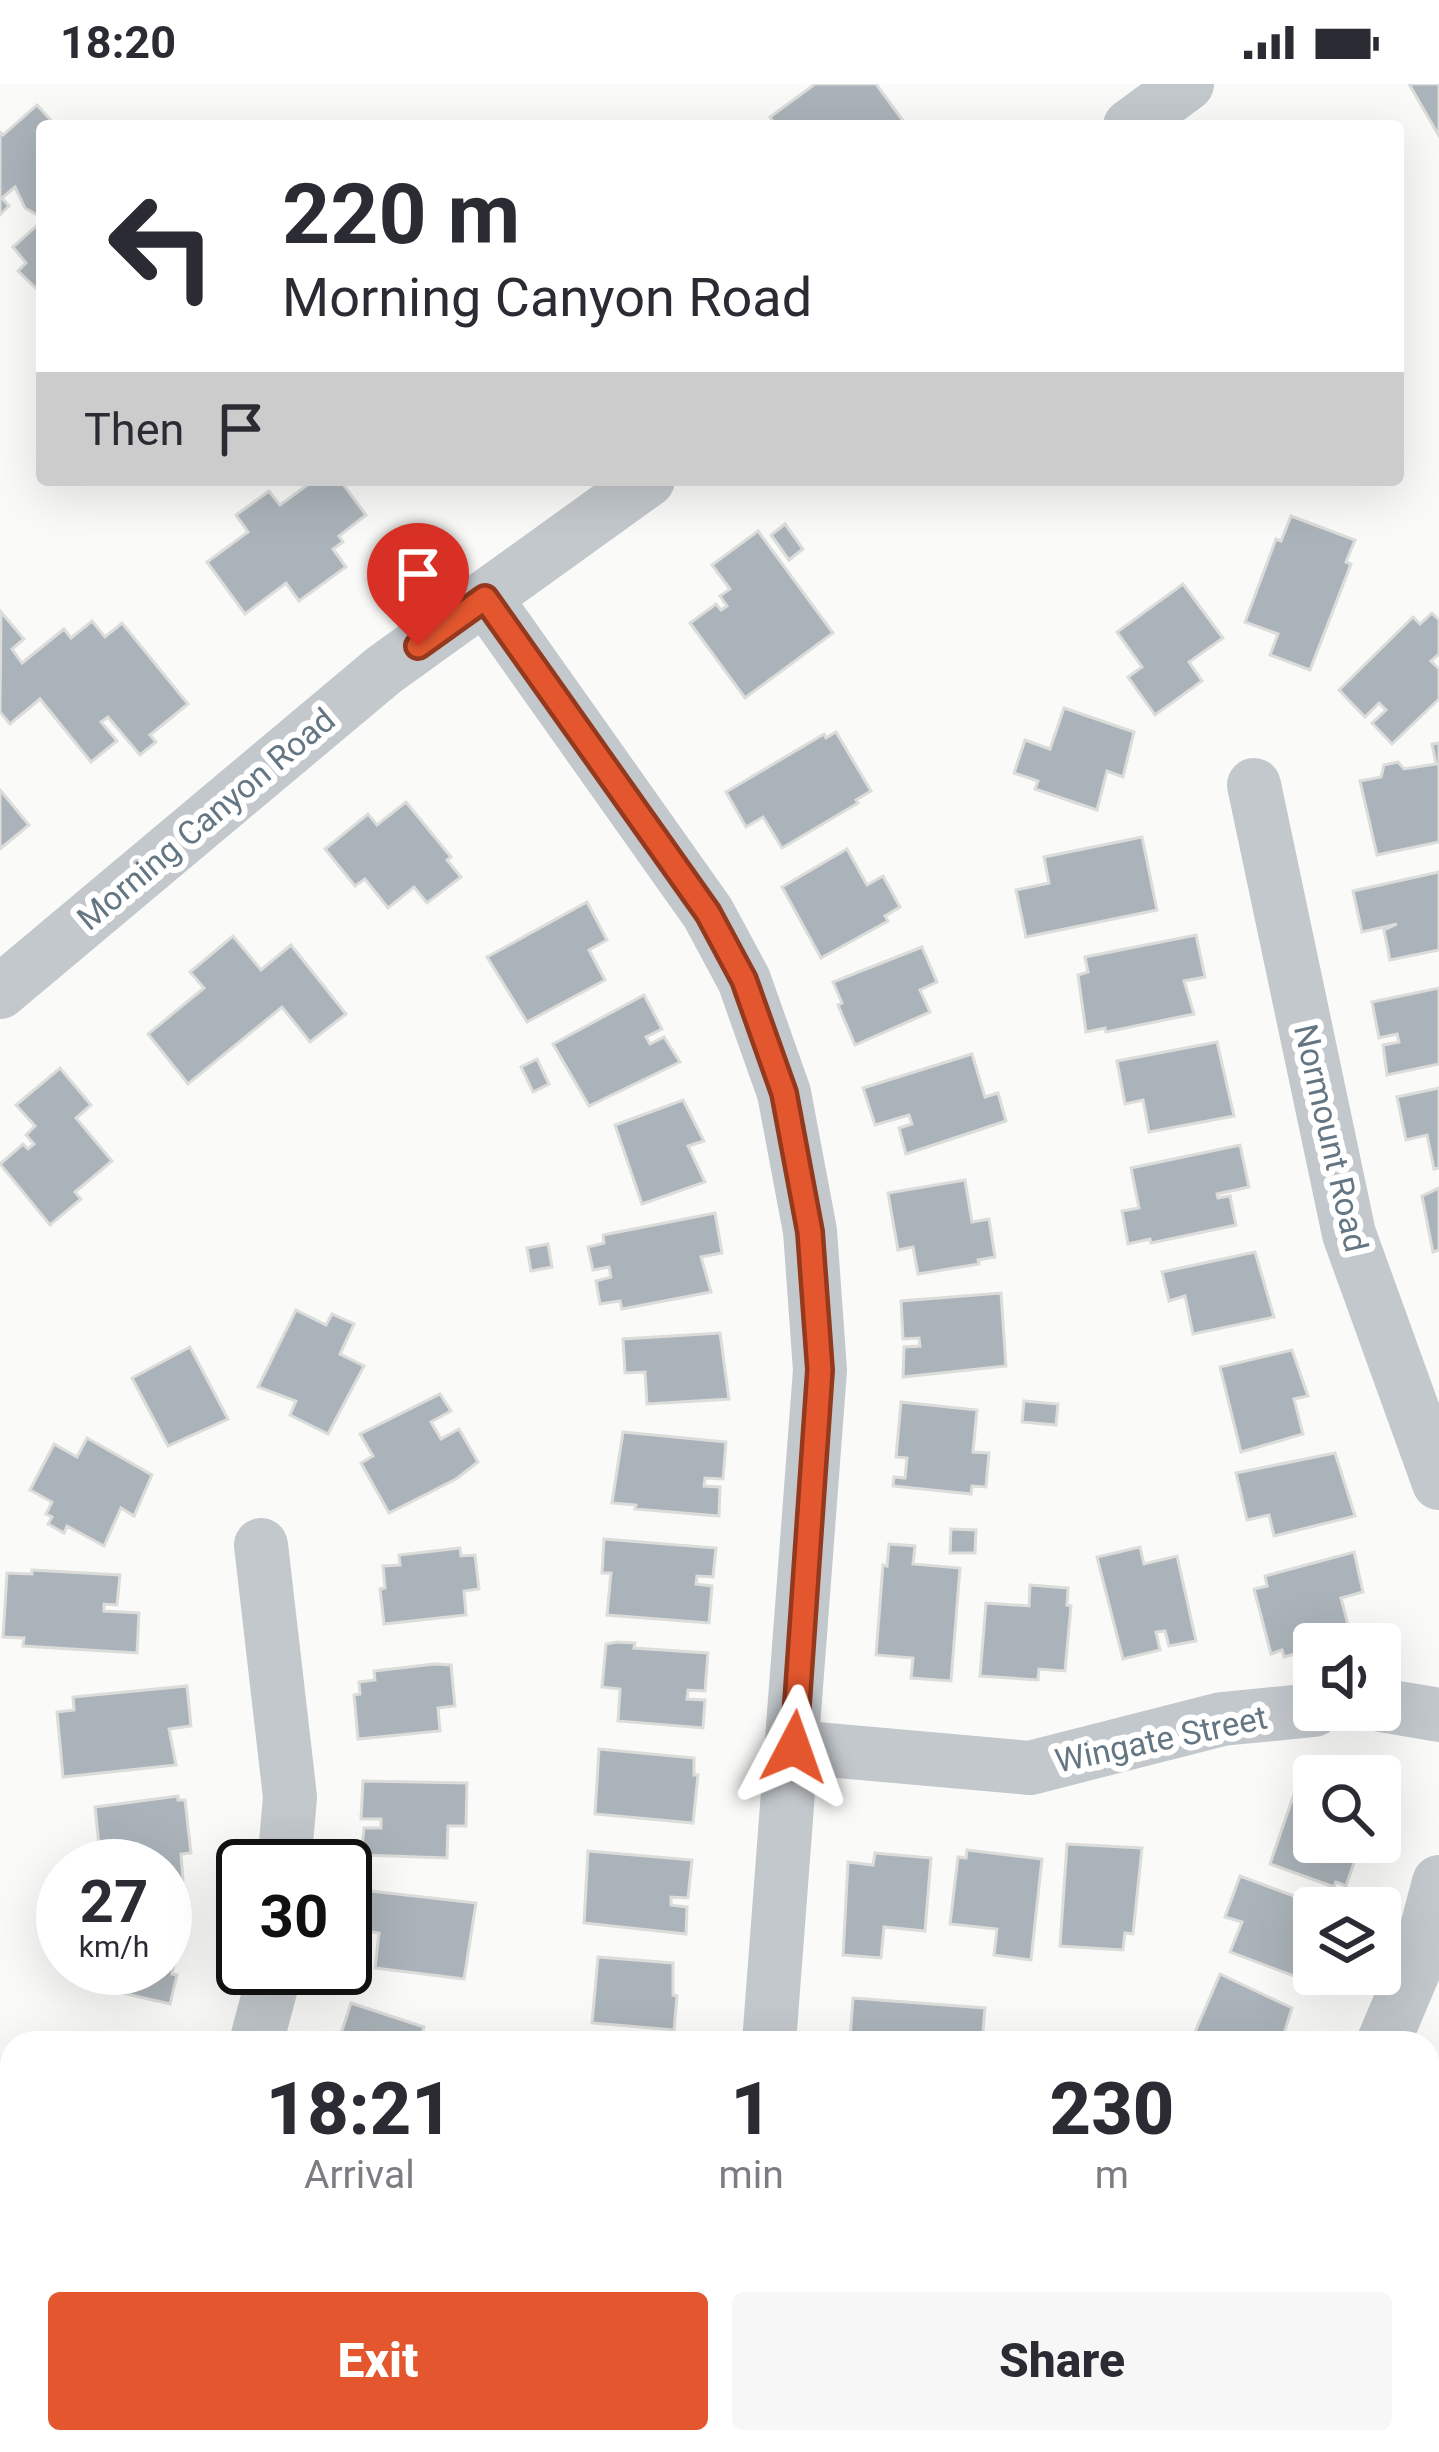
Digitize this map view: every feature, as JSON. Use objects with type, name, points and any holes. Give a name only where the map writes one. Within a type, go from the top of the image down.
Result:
[{"type":"street","points":[[1138,120],[1187,84]]},
{"type":"street","name":"Morning Canyon Road","points":[[0,992],[384,670],[640,486]]},
{"type":"street","points":[[485,598],[708,913],[744,980],[784,1093],[810,1232],[820,1370],[770,2031]]},
{"type":"street","name":"Normount Road","points":[[1254,785],[1349,1234],[1439,1484]]},
{"type":"street","points":[[261,1545],[290,1797],[286,1839]]},
{"type":"street","points":[[1401,1709],[1439,1715]]},
{"type":"street","name":"Wingate Street","points":[[794,1747],[1030,1768],[1222,1719],[1293,1712]]},
{"type":"street","points":[[1388,2031],[1420,1958],[1439,1882]]},
{"type":"street","points":[[259,2031],[269,1995]]},
{"type":"building","points":[[815,84],[876,84],[903,120],[772,120]]},
{"type":"building","points":[[1409,84],[1439,84],[1439,136]]},
{"type":"building","points":[[37,105],[51,120],[36,120],[36,214],[25,208],[15,187],[2,198],[9,206],[0,215],[0,132],[3,135]]},
{"type":"building","points":[[36,226],[36,288],[18,271],[26,263],[13,247]]},
{"type":"building","points":[[306,486],[344,486],[366,515],[339,536],[343,542],[333,549],[346,567],[299,601],[286,583],[245,614],[207,562],[248,532],[236,515],[269,491],[280,505]]},
{"type":"building","points":[[1291,516],[1355,540],[1346,562],[1351,564],[1310,670],[1270,655],[1278,634],[1245,622],[1276,539],[1281,541]]},
{"type":"building","points":[[785,524],[803,549],[789,560],[771,535]]},
{"type":"building","points":[[758,531],[833,633],[745,698],[690,623],[716,604],[721,610],[727,606],[720,596],[730,589],[712,565]]},
{"type":"building","points":[[1183,584],[1223,638],[1189,662],[1202,681],[1155,715],[1128,677],[1142,667],[1117,632]]},
{"type":"building","points":[[1,612],[24,639],[12,649],[22,663],[64,629],[71,638],[92,621],[105,637],[122,623],[188,704],[150,735],[156,742],[140,755],[108,717],[101,722],[117,741],[91,762],[40,699],[10,724],[0,712]]},
{"type":"building","points":[[1432,613],[1439,620],[1439,654],[1431,661],[1439,669],[1439,699],[1392,744],[1372,723],[1386,710],[1379,703],[1365,717],[1339,690],[1413,617],[1420,624]]},
{"type":"building","points":[[1064,708],[1134,732],[1123,777],[1107,771],[1097,810],[1035,789],[1038,781],[1014,773],[1025,740],[1050,749]]},
{"type":"building","points":[[836,732],[871,791],[782,848],[763,817],[746,827],[726,792],[824,734],[826,738]]},
{"type":"building","points":[[1439,743],[1439,842],[1377,855],[1360,781],[1381,777],[1384,765],[1398,762],[1404,769],[1436,764],[1432,744]]},
{"type":"building","points":[[0,790],[29,825],[0,849]]},
{"type":"building","points":[[406,802],[451,857],[447,860],[461,877],[427,903],[414,887],[388,908],[365,879],[355,886],[325,849],[368,814],[377,825]]},
{"type":"building","points":[[1142,837],[1157,910],[1026,937],[1016,890],[1049,883],[1044,857]]},
{"type":"building","points":[[847,849],[867,885],[883,876],[900,907],[885,916],[888,921],[821,958],[782,887]]},
{"type":"building","points":[[1439,872],[1439,950],[1390,960],[1384,930],[1397,924],[1362,932],[1353,891]]},
{"type":"building","points":[[587,902],[607,940],[589,950],[605,980],[527,1022],[487,957]]},
{"type":"building","points":[[1196,935],[1205,977],[1184,981],[1194,1014],[1086,1032],[1078,975],[1088,972],[1085,957]]},
{"type":"building","points":[[233,936],[261,970],[291,945],[346,1014],[310,1042],[282,1007],[188,1084],[148,1034],[204,988],[190,972]]},
{"type":"building","points":[[922,947],[937,982],[920,990],[930,1012],[855,1045],[833,982]]},
{"type":"building","points":[[1439,988],[1439,1064],[1387,1075],[1383,1045],[1399,1042],[1397,1034],[1379,1038],[1372,1002]]},
{"type":"building","points":[[644,995],[662,1029],[646,1037],[650,1044],[664,1037],[680,1062],[589,1106],[553,1044]]},
{"type":"building","points":[[1217,1042],[1234,1116],[1149,1132],[1143,1100],[1125,1104],[1117,1061]]},
{"type":"building","points":[[972,1054],[985,1097],[998,1093],[1006,1121],[906,1154],[899,1128],[912,1124],[909,1115],[875,1125],[863,1088]]},
{"type":"building","points":[[537,1059],[549,1084],[533,1092],[521,1067]]},
{"type":"building","points":[[60,1068],[91,1105],[76,1118],[112,1161],[75,1192],[81,1199],[50,1225],[0,1164],[23,1144],[28,1149],[34,1144],[26,1135],[35,1126],[16,1105]]},
{"type":"building","points":[[1439,1088],[1439,1168],[1434,1169],[1427,1135],[1406,1140],[1397,1097]]},
{"type":"building","points":[[683,1100],[704,1141],[688,1146],[705,1182],[642,1204],[615,1125]]},
{"type":"building","points":[[1240,1145],[1249,1187],[1217,1194],[1218,1198],[1230,1196],[1236,1225],[1128,1244],[1122,1211],[1139,1208],[1131,1168]]},
{"type":"building","points":[[965,1180],[972,1222],[989,1219],[995,1257],[918,1274],[913,1247],[898,1250],[888,1193]]},
{"type":"building","points":[[1439,1188],[1439,1250],[1433,1252],[1422,1196]]},
{"type":"building","points":[[715,1213],[722,1253],[701,1257],[711,1292],[622,1309],[620,1301],[600,1304],[596,1281],[611,1277],[609,1267],[593,1270],[588,1247],[604,1243],[603,1235]]},
{"type":"building","points":[[548,1244],[552,1267],[531,1271],[527,1248]]},
{"type":"building","points":[[1255,1252],[1274,1317],[1193,1334],[1185,1296],[1169,1301],[1162,1272]]},
{"type":"building","points":[[1001,1293],[1006,1366],[903,1377],[904,1347],[920,1346],[919,1338],[903,1339],[901,1301]]},
{"type":"building","points":[[296,1310],[326,1325],[332,1314],[354,1324],[340,1354],[364,1366],[328,1434],[290,1415],[296,1401],[258,1387]]},
{"type":"building","points":[[720,1333],[729,1399],[647,1404],[645,1372],[625,1373],[623,1339]]},
{"type":"building","points":[[190,1347],[228,1419],[168,1446],[132,1378]]},
{"type":"building","points":[[1292,1350],[1308,1396],[1294,1399],[1303,1434],[1241,1452],[1220,1367]]},
{"type":"building","points":[[440,1394],[451,1411],[431,1422],[441,1439],[459,1429],[478,1462],[456,1479],[389,1513],[361,1463],[373,1456],[360,1434]]},
{"type":"building","points":[[1024,1401],[1058,1404],[1056,1425],[1022,1422]]},
{"type":"building","points":[[901,1402],[977,1410],[973,1452],[989,1453],[986,1487],[972,1486],[971,1494],[893,1486],[894,1477],[905,1478],[907,1458],[896,1457]]},
{"type":"building","points":[[623,1432],[726,1442],[723,1479],[705,1478],[704,1486],[720,1487],[719,1516],[612,1503]]},
{"type":"building","points":[[87,1438],[152,1475],[134,1516],[121,1508],[104,1546],[67,1526],[64,1533],[48,1524],[52,1517],[46,1514],[52,1502],[30,1490],[54,1444],[77,1457]]},
{"type":"building","points":[[1335,1453],[1355,1516],[1274,1536],[1269,1515],[1247,1520],[1236,1473]]},
{"type":"building","points":[[951,1529],[976,1530],[975,1553],[950,1553]]},
{"type":"building","points":[[604,1539],[716,1548],[713,1577],[697,1576],[696,1584],[712,1586],[709,1623],[607,1615],[611,1573],[602,1573]]},
{"type":"building","points":[[889,1544],[915,1546],[913,1564],[960,1568],[951,1681],[911,1678],[913,1658],[876,1655]]},
{"type":"building","points":[[1140,1547],[1144,1564],[1177,1556],[1196,1641],[1169,1646],[1165,1631],[1156,1632],[1160,1650],[1123,1659],[1097,1557]]},
{"type":"building","points":[[460,1548],[461,1556],[475,1555],[479,1589],[464,1591],[466,1615],[384,1624],[383,1566],[400,1565],[399,1555]]},
{"type":"building","points":[[1354,1552],[1363,1592],[1341,1598],[1348,1623],[1293,1623],[1293,1655],[1284,1657],[1282,1650],[1271,1654],[1254,1589],[1267,1586],[1265,1576]]},
{"type":"building","points":[[32,1570],[120,1575],[117,1605],[104,1604],[104,1611],[139,1613],[137,1653],[23,1646],[24,1638],[3,1637],[7,1573],[32,1574]]},
{"type":"building","points":[[1030,1585],[1068,1588],[1067,1605],[1071,1606],[1065,1671],[1039,1669],[1038,1680],[980,1676],[986,1603],[1029,1606]]},
{"type":"building","points":[[635,1643],[634,1648],[708,1653],[705,1691],[688,1690],[687,1699],[705,1700],[703,1728],[618,1721],[620,1689],[602,1687],[606,1644]]},
{"type":"building","points":[[451,1665],[455,1706],[438,1708],[440,1731],[358,1739],[354,1695],[360,1694],[359,1682],[375,1680],[374,1671]]},
{"type":"building","points":[[187,1686],[191,1726],[169,1729],[176,1765],[63,1777],[57,1712],[74,1710],[73,1697]]},
{"type":"building","points":[[599,1749],[694,1758],[694,1775],[698,1775],[693,1823],[595,1814]]},
{"type":"building","points":[[363,1781],[467,1783],[466,1826],[448,1826],[447,1858],[372,1855],[372,1839],[363,1839],[364,1828],[381,1828],[381,1819],[361,1819]]},
{"type":"building","points":[[178,1796],[185,1800],[189,1839],[98,1839],[95,1807]]},
{"type":"building","points":[[1293,1797],[1293,1863],[1354,1863],[1346,1886],[1336,1882],[1334,1887],[1270,1864]]},
{"type":"building","points":[[1067,1844],[1142,1848],[1133,1934],[1125,1933],[1123,1950],[1060,1946]]},
{"type":"building","points":[[967,1850],[1042,1859],[1031,1960],[994,1955],[997,1929],[950,1924],[958,1857],[966,1858]]},
{"type":"building","points":[[588,1851],[692,1860],[688,1898],[671,1897],[671,1905],[687,1907],[686,1934],[584,1923]]},
{"type":"building","points":[[875,1853],[931,1858],[925,1931],[884,1927],[881,1958],[843,1955],[848,1862],[873,1865]]},
{"type":"building","points":[[1240,1876],[1293,1896],[1293,1976],[1230,1952],[1242,1922],[1225,1917]]},
{"type":"building","points":[[372,1891],[476,1903],[464,1979],[375,1968],[379,1933],[372,1932]]},
{"type":"building","points":[[598,1957],[673,1963],[674,2030],[592,2023]]},
{"type":"building","points":[[1220,1974],[1292,2008],[1285,2031],[1195,2031]]},
{"type":"building","points":[[131,1995],[172,1995],[170,2004]]},
{"type":"building","points":[[853,1998],[985,2008],[983,2031],[851,2031]]},
{"type":"building","points":[[351,2003],[424,2027],[423,2031],[342,2031]]},
{"type":"route","points":[[418,646],[485,598],[708,913],[744,980],[784,1093],[810,1232],[820,1370],[794,1747]]}]
